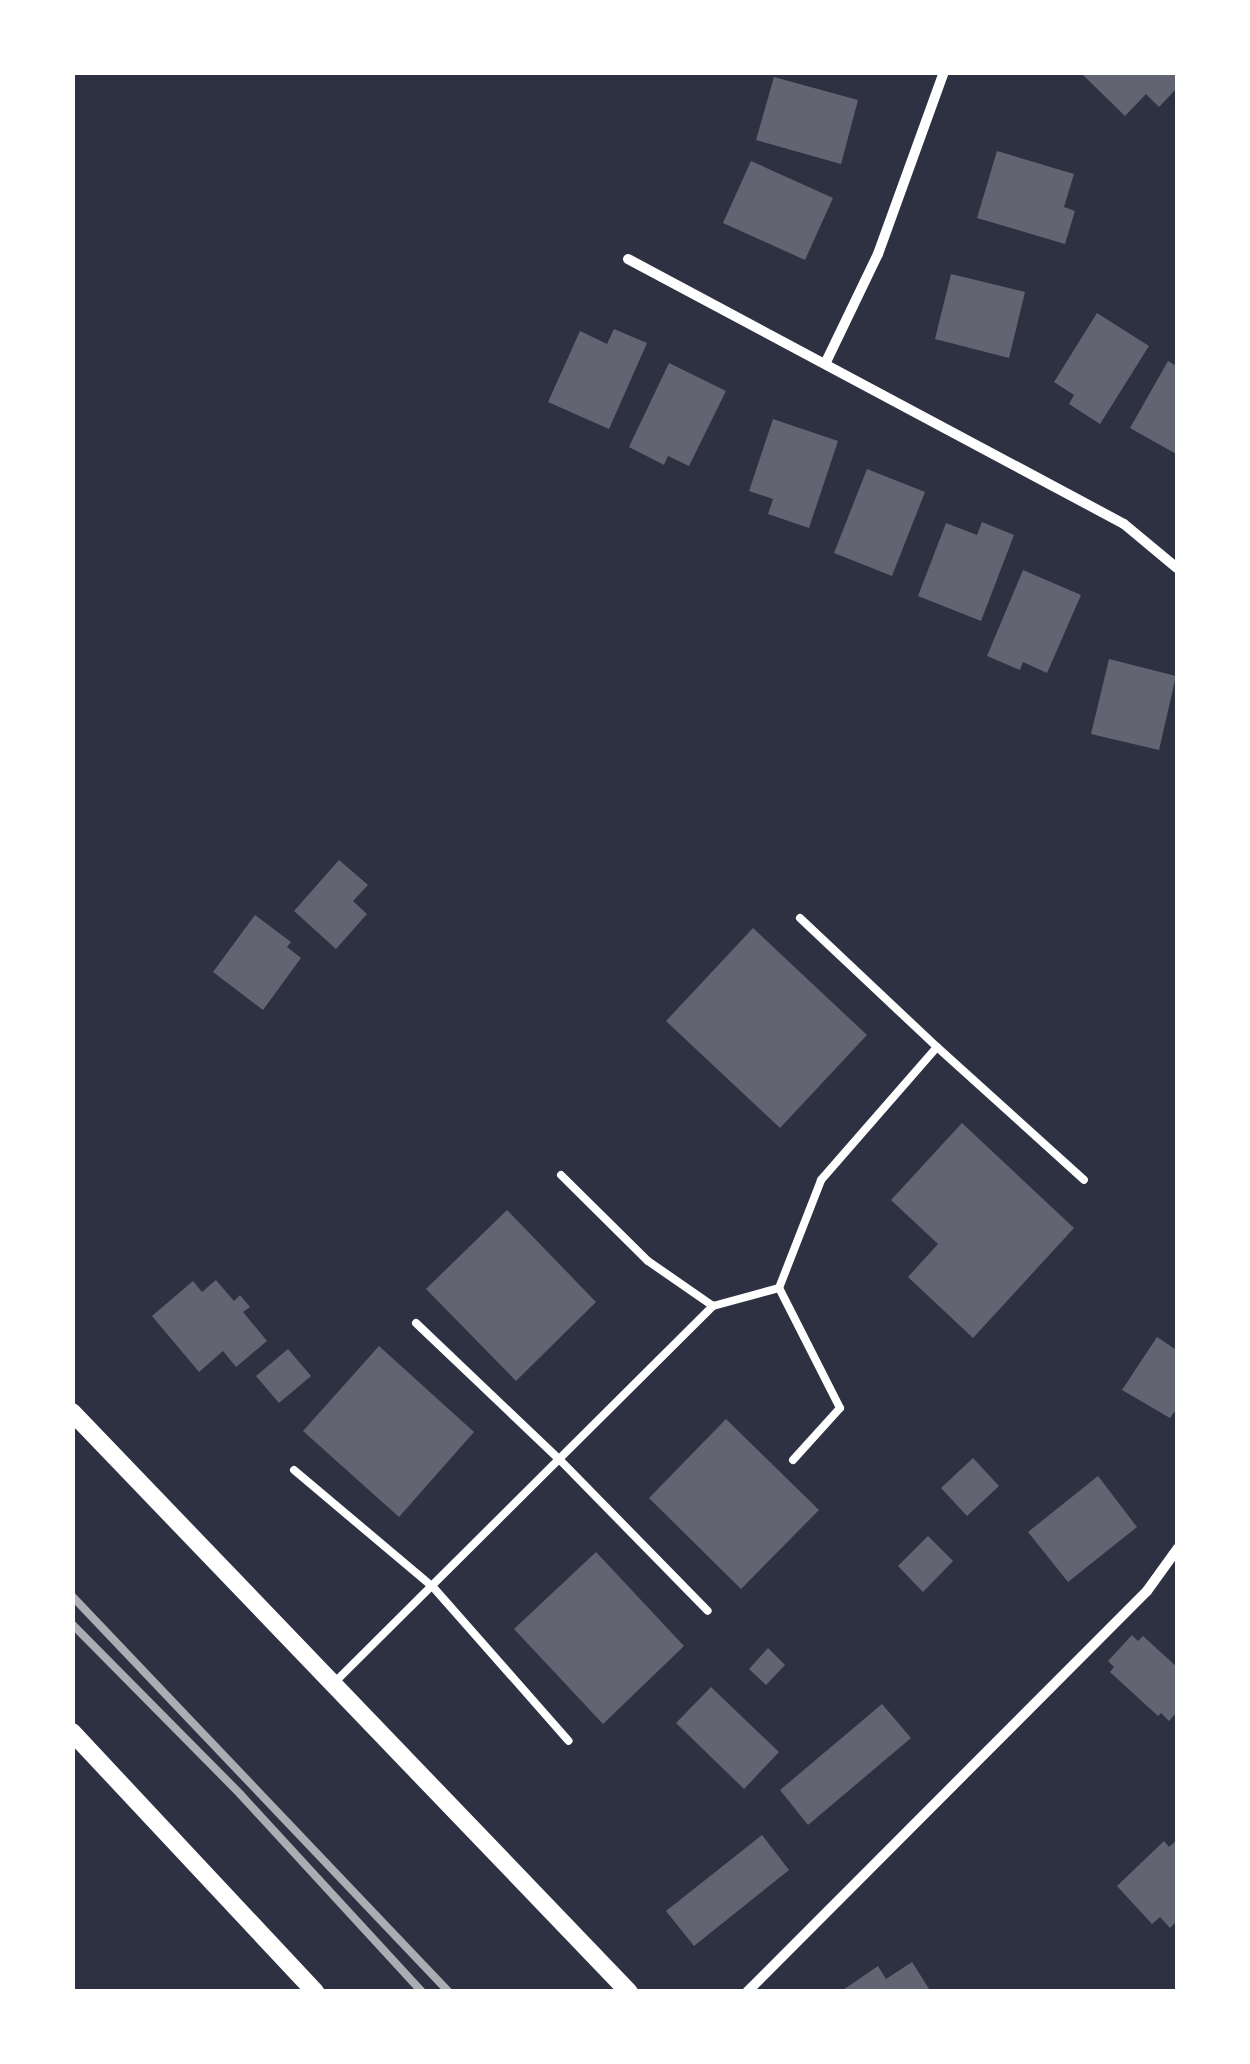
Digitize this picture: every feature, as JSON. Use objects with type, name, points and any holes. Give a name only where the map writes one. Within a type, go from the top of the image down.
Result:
[{"type":"street","points":[[826,362],[878,254],[944,72]]},
{"type":"street","points":[[628,259],[1124,524],[1177,568]]},
{"type":"street","points":[[72,1412],[629,1992]]},
{"type":"street","points":[[747,1992],[1147,1591],[1178,1548]]},
{"type":"street","points":[[72,1732],[315,1992]]},
{"type":"lane","points":[[800,918],[1084,1180]]},
{"type":"lane","points":[[793,1460],[840,1408],[779,1288],[822,1180],[936,1047]]},
{"type":"lane","points":[[561,1175],[648,1261],[713,1306]]},
{"type":"lane","points":[[334,1682],[713,1306],[779,1288]]},
{"type":"lane","points":[[416,1324],[560,1460],[708,1611]]},
{"type":"lane","points":[[294,1470],[433,1587],[569,1741]]},
{"type":"building","points":[[1080,72],[1178,72],[1178,87],[1159,107],[1146,94],[1125,116]]},
{"type":"building","points":[[774,77],[858,100],[841,164],[756,140]]},
{"type":"building","points":[[997,151],[1074,174],[1064,207],[1075,211],[1065,244],[977,218]]},
{"type":"building","points":[[751,161],[833,198],[805,260],[723,223]]},
{"type":"building","points":[[951,274],[1025,292],[1009,358],[935,339]]},
{"type":"building","points":[[1097,313],[1149,346],[1100,424],[1069,404],[1074,395],[1054,382]]},
{"type":"building","points":[[614,329],[647,343],[609,429],[548,402],[580,331],[607,344]]},
{"type":"building","points":[[1168,361],[1178,367],[1178,455],[1130,428]]},
{"type":"building","points":[[669,363],[726,391],[689,466],[668,456],[664,465],[629,447]]},
{"type":"building","points":[[773,419],[838,441],[809,528],[768,514],[773,499],[749,491]]},
{"type":"building","points":[[867,469],[925,492],[892,576],[834,553]]},
{"type":"building","points":[[982,522],[1014,535],[981,621],[918,596],[946,523],[977,535]]},
{"type":"building","points":[[1023,570],[1081,595],[1047,673],[1023,662],[1020,670],[987,656]]},
{"type":"building","points":[[1109,659],[1176,676],[1159,750],[1091,734]]},
{"type":"building","points":[[339,860],[368,885],[353,901],[367,914],[336,949],[294,911]]},
{"type":"building","points":[[255,915],[291,942],[287,947],[301,958],[263,1010],[213,972]]},
{"type":"building","points":[[753,928],[867,1035],[780,1128],[666,1021]]},
{"type":"building","points":[[962,1123],[1074,1228],[973,1338],[908,1277],[938,1244],[891,1200]]},
{"type":"building","points":[[507,1210],[596,1302],[516,1381],[426,1289]]},
{"type":"building","points":[[216,1280],[234,1301],[240,1295],[250,1307],[243,1312],[267,1341],[236,1367],[223,1351],[199,1372],[152,1316],[193,1281],[202,1292]]},
{"type":"building","points":[[1157,1337],[1178,1351],[1178,1407],[1170,1418],[1122,1390]]},
{"type":"building","points":[[379,1346],[474,1432],[399,1517],[303,1431]]},
{"type":"building","points":[[288,1349],[311,1376],[279,1403],[256,1376]]},
{"type":"building","points":[[726,1419],[819,1510],[741,1589],[649,1498]]},
{"type":"building","points":[[973,1458],[999,1486],[967,1516],[941,1488]]},
{"type":"building","points":[[1098,1476],[1137,1527],[1068,1582],[1028,1532]]},
{"type":"building","points":[[928,1536],[953,1561],[923,1592],[898,1566]]},
{"type":"building","points":[[596,1552],[684,1646],[603,1724],[514,1629]]},
{"type":"building","points":[[1132,1635],[1138,1641],[1143,1636],[1178,1668],[1178,1711],[1169,1721],[1161,1713],[1158,1716],[1110,1672],[1114,1667],[1108,1661]]},
{"type":"building","points":[[768,1648],[785,1665],[766,1685],[749,1669]]},
{"type":"building","points":[[711,1687],[779,1752],[744,1789],[676,1723]]},
{"type":"building","points":[[882,1704],[911,1738],[808,1825],[780,1790]]},
{"type":"building","points":[[762,1835],[789,1870],[694,1946],[666,1911]]},
{"type":"building","points":[[1178,1839],[1178,1920],[1170,1928],[1160,1917],[1152,1924],[1117,1886],[1164,1841],[1169,1847]]},
{"type":"building","points":[[912,1962],[931,1992],[840,1992],[878,1966],[886,1979]]},
{"type":"railway","points":[[72,1596],[449,1992]]},
{"type":"railway","points":[[72,1624],[241,1795],[422,1992]]}]
